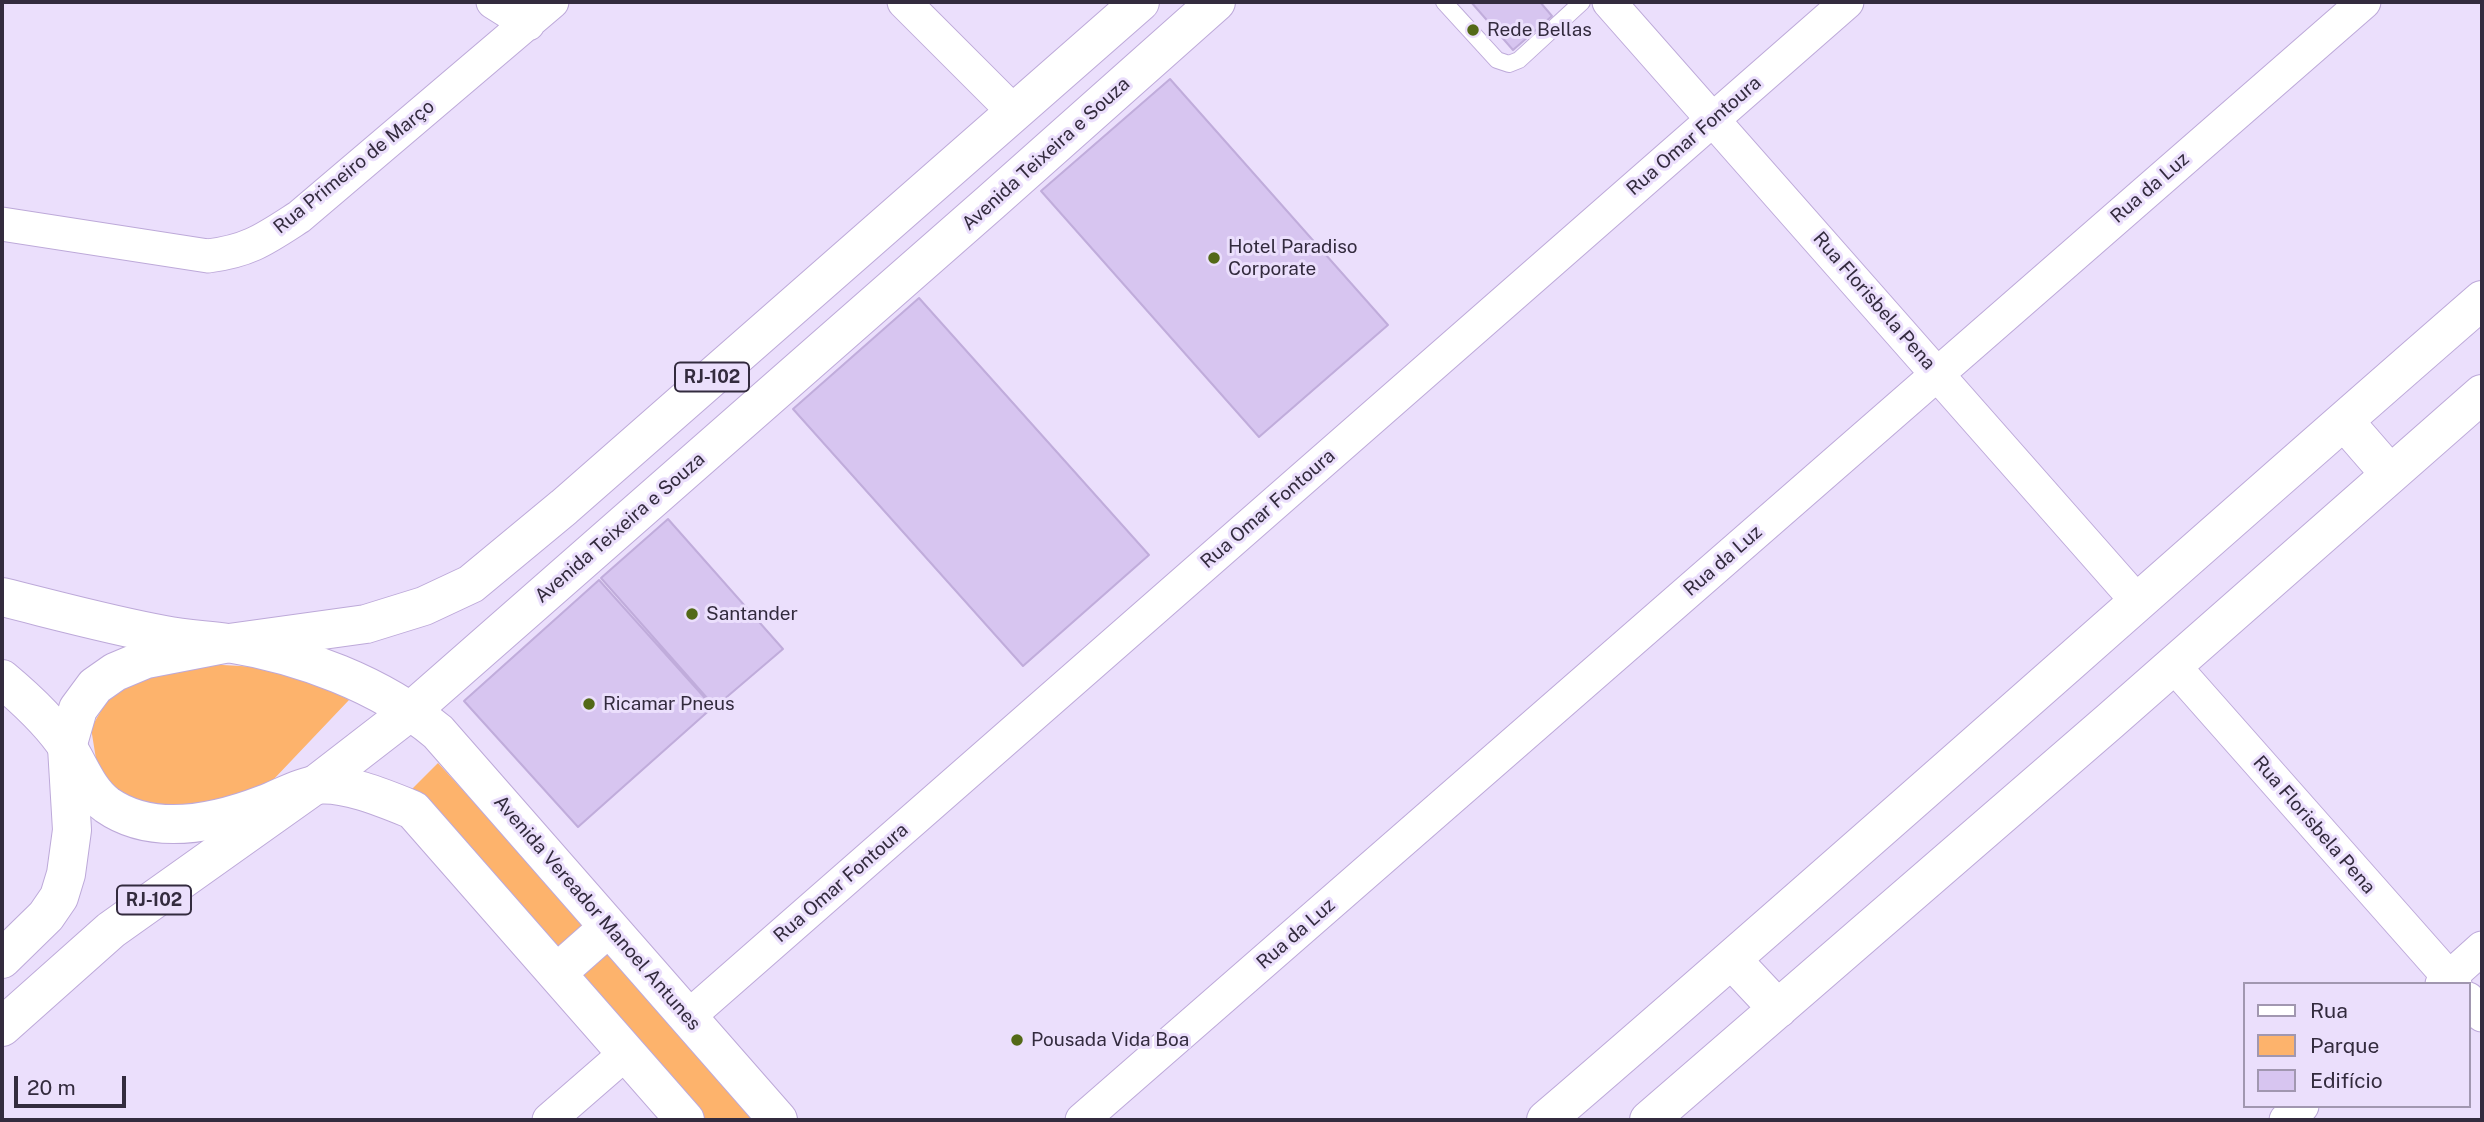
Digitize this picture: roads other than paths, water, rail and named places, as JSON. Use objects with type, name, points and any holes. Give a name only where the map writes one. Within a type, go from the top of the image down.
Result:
[{"type":"main road","name":"RJ-102","points":[[2,958],[46,916],[60,897],[72,831],[67,747],[78,709],[95,686],[115,672],[146,659],[229,643],[366,624],[424,606],[471,584],[564,507],[1140,2]]},
{"type":"main road","name":"Avenida Teixeira e Souza","points":[[2,1027],[111,930],[315,785],[412,710],[1216,2]]},
{"type":"main road","points":[[1546,1120],[1732,960],[2482,300]]},
{"type":"main road","points":[[1649,1120],[2482,394]]},
{"type":"main road","points":[[2344,421],[2390,474]]},
{"type":"main road","points":[[2,597],[165,635],[229,643]]},
{"type":"main road","name":"Avenida Vereador Manoel Antunes","points":[[229,643],[292,657],[343,677],[412,710],[438,732],[778,1120]]},
{"type":"main road","points":[[2,679],[28,701],[67,747],[87,784],[104,803],[128,818],[157,824],[203,822],[254,808],[315,785],[355,789],[413,810],[685,1120]]},
{"type":"main road","points":[[556,973],[609,927]]},
{"type":"main road","points":[[1732,960],[1778,1009]]},
{"type":"street","points":[[494,2],[540,13]]},
{"type":"street","points":[[904,2],[1014,112]]},
{"type":"street","name":"Rua Florisbela Pena","points":[[1609,2],[2137,601]]},
{"type":"street","name":"Rua Omar Fontoura","points":[[688,1017],[1847,2]]},
{"type":"street","name":"Rua da Luz","points":[[1082,1120],[2364,2]]},
{"type":"street","name":"Rua Primeiro de Março","points":[[2,224],[208,256],[233,253],[259,243],[299,217],[540,13]]},
{"type":"street","name":"Rua Florisbela Pena","points":[[2174,665],[2451,982]]},
{"type":"street","points":[[2457,982],[2482,948]]},
{"type":"street","points":[[549,1120],[626,1054]]},
{"type":"street","points":[[2286,1120],[2300,1108]]},
{"type":"lane","points":[[1444,2],[1497,61],[1509,64],[1519,60],[1582,2]]},
{"type":"place","name":"Rede Bellas","points":[[1473,30]]},
{"type":"place","name":"Hotel Paradiso Corporate","points":[[1214,258]]},
{"type":"place","name":"Santander","points":[[692,614]]},
{"type":"place","name":"Ricamar Pneus","points":[[589,704]]},
{"type":"place","name":"Pousada Vida Boa","points":[[1017,1040]]}]
